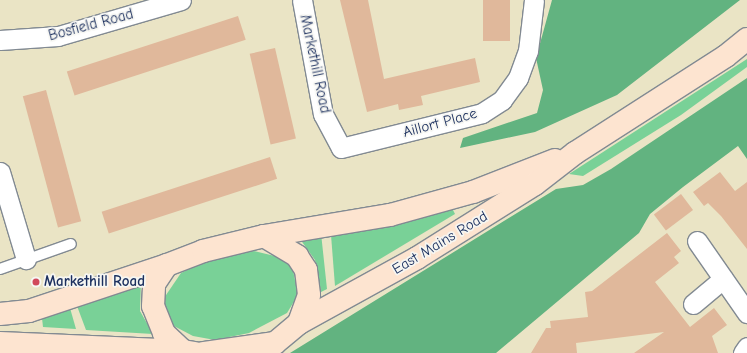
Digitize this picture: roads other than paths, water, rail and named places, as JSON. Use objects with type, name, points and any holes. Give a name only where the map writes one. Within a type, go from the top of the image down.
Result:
[{"type":"main road","name":"East Mains Road","points":[[299,323],[416,258],[535,184],[575,153],[726,56],[747,39]]},
{"type":"main road","name":"East Mains Road","points":[[264,236],[390,215],[474,192],[575,153]]},
{"type":"main road","points":[[0,314],[29,311],[167,266],[203,251],[264,236],[290,251],[306,270],[309,295],[299,323],[275,343],[194,352],[0,343]]},
{"type":"main road","points":[[167,266],[154,284],[153,306],[164,333],[194,352]]},
{"type":"street","name":"Bosfield Road","points":[[0,41],[58,36],[181,0]]},
{"type":"street","name":"Markethill Road","points":[[302,0],[323,114],[341,148]]},
{"type":"street","name":"Aillort Place","points":[[341,148],[482,114],[502,100],[518,78],[528,51],[534,0]]},
{"type":"street","points":[[0,172],[26,259]]},
{"type":"street","points":[[697,241],[747,313]]},
{"type":"street","points":[[693,304],[724,279]]},
{"type":"street","points":[[743,353],[747,347]]},
{"type":"lane","points":[[0,269],[71,244]]},
{"type":"place","name":"Markethill Road","points":[[36,282]]}]
